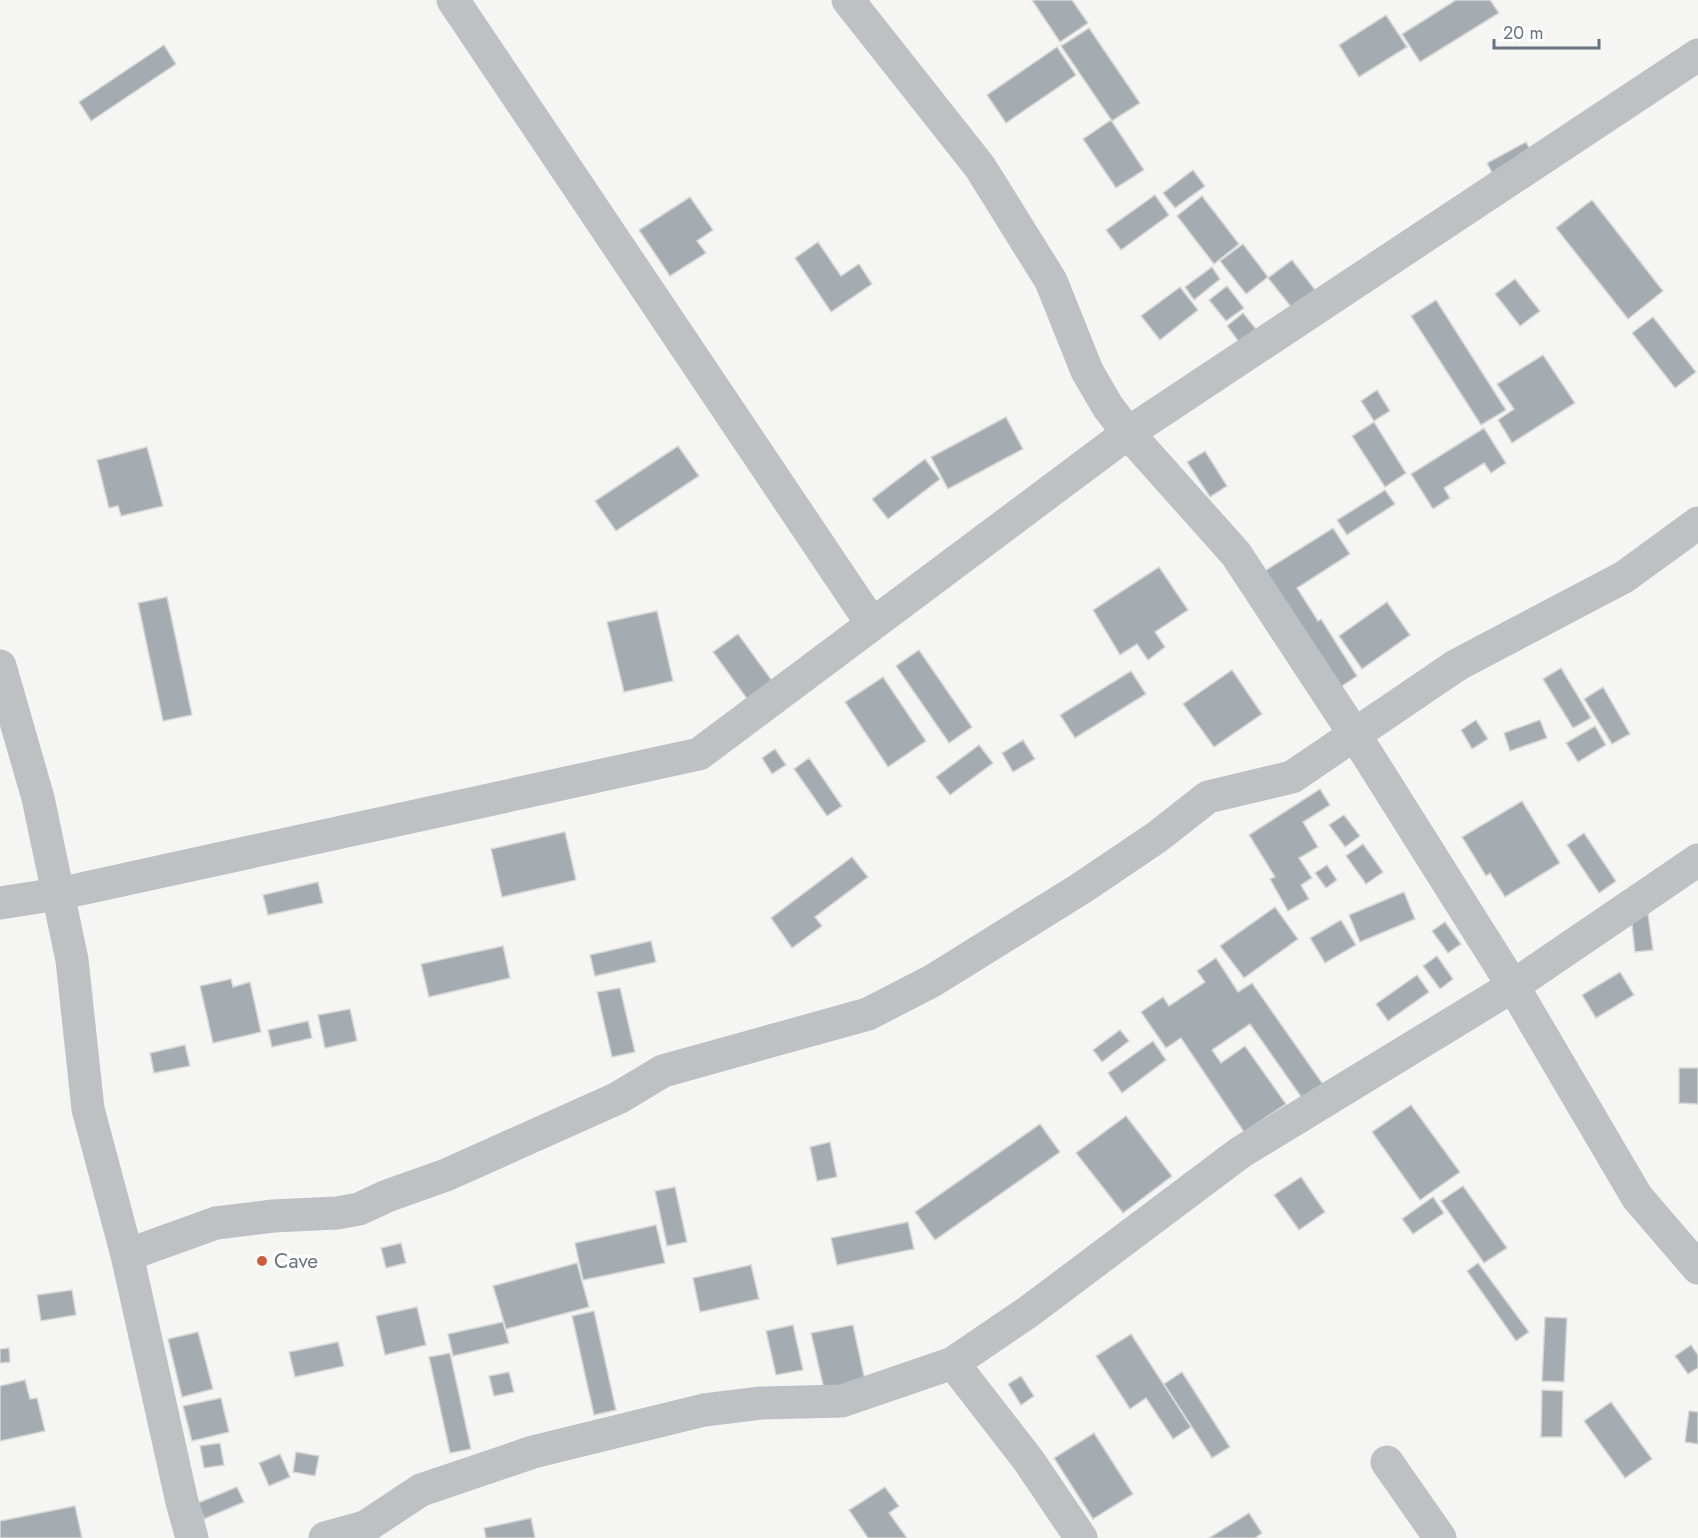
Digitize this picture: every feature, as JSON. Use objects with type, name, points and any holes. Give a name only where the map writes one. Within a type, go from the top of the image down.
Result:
[{"type":"street","points":[[453,0],[872,624]]},
{"type":"street","points":[[848,0],[980,167],[1051,281],[1087,371],[1108,406],[1128,433],[1236,554],[1355,735],[1513,986],[1637,1197],[1698,1269]]},
{"type":"street","points":[[0,903],[58,894],[699,754],[1128,433],[1698,55]]},
{"type":"street","points":[[128,1255],[216,1223],[273,1216],[337,1213],[359,1209],[387,1196],[446,1175],[618,1098],[663,1071],[868,1014],[932,981],[1080,889],[1156,837],[1208,797],[1292,777],[1456,665],[1624,577],[1698,523]]},
{"type":"street","points":[[0,666],[38,798],[72,960],[88,1109],[128,1255],[182,1502],[192,1538]]},
{"type":"street","points":[[325,1538],[364,1527],[421,1490],[533,1452],[704,1410],[761,1403],[842,1401],[953,1363],[1028,1312],[1241,1152],[1513,986],[1698,860]]},
{"type":"street","points":[[953,1363],[1029,1461],[1081,1538]]},
{"type":"street","points":[[1387,1462],[1440,1538]]},
{"type":"building","points":[[1032,0],[1072,0],[1088,23],[1060,42]]},
{"type":"building","points":[[1456,0],[1490,0],[1499,13],[1420,62],[1402,34]]},
{"type":"building","points":[[1386,15],[1407,47],[1359,77],[1339,45]]},
{"type":"building","points":[[1089,28],[1140,103],[1112,121],[1061,46]]},
{"type":"building","points":[[164,45],[176,64],[91,121],[79,102]]},
{"type":"building","points":[[1057,47],[1076,75],[1006,123],[987,95]]},
{"type":"building","points":[[1111,120],[1144,170],[1116,188],[1083,139]]},
{"type":"building","points":[[1526,142],[1535,159],[1496,180],[1487,163]]},
{"type":"building","points":[[1193,170],[1205,186],[1175,208],[1163,193]]},
{"type":"building","points":[[1155,195],[1169,215],[1121,250],[1106,230]]},
{"type":"building","points":[[1202,196],[1239,244],[1214,264],[1177,216]]},
{"type":"building","points":[[690,197],[713,230],[697,241],[706,253],[670,276],[639,230]]},
{"type":"building","points":[[1592,200],[1663,291],[1628,319],[1556,228]]},
{"type":"building","points":[[818,242],[841,276],[859,264],[872,284],[831,312],[795,258]]},
{"type":"building","points":[[1243,244],[1268,277],[1246,294],[1220,261]]},
{"type":"building","points":[[1292,260],[1319,295],[1296,313],[1268,278]]},
{"type":"building","points":[[1212,267],[1220,279],[1194,300],[1185,287]]},
{"type":"building","points":[[1515,279],[1540,311],[1520,326],[1495,294]]},
{"type":"building","points":[[1227,286],[1244,308],[1226,321],[1209,300]]},
{"type":"building","points":[[1180,287],[1198,310],[1160,340],[1141,316]]},
{"type":"building","points":[[1436,300],[1506,410],[1481,425],[1411,316]]},
{"type":"building","points":[[1243,313],[1256,329],[1239,342],[1227,326]]},
{"type":"building","points":[[1653,317],[1696,372],[1675,388],[1632,333]]},
{"type":"building","points":[[1543,355],[1575,403],[1512,443],[1498,420],[1514,409],[1497,384]]},
{"type":"building","points":[[1377,390],[1390,411],[1374,421],[1361,401]]},
{"type":"building","points":[[1006,417],[1023,449],[948,489],[931,457]]},
{"type":"building","points":[[1374,422],[1406,473],[1385,487],[1352,436]]},
{"type":"building","points":[[1484,428],[1506,463],[1491,473],[1484,463],[1444,488],[1450,498],[1433,509],[1411,474]]},
{"type":"building","points":[[678,446],[699,476],[616,531],[595,501]]},
{"type":"building","points":[[147,447],[163,506],[121,516],[118,506],[109,508],[97,460]]},
{"type":"building","points":[[1205,451],[1227,486],[1210,497],[1187,462]]},
{"type":"building","points":[[925,459],[940,479],[888,519],[872,499]]},
{"type":"building","points":[[1385,490],[1395,504],[1347,535],[1337,520]]},
{"type":"building","points":[[1333,528],[1350,554],[1297,588],[1318,621],[1321,619],[1357,676],[1336,690],[1263,572]]},
{"type":"building","points":[[1159,567],[1188,610],[1155,632],[1165,647],[1148,660],[1137,644],[1120,655],[1093,610]]},
{"type":"building","points":[[167,597],[192,715],[163,721],[138,603]]},
{"type":"building","points":[[1387,602],[1410,635],[1362,669],[1339,636]]},
{"type":"building","points":[[657,611],[673,681],[624,692],[607,622]]},
{"type":"building","points":[[738,634],[773,682],[748,700],[713,652]]},
{"type":"building","points":[[919,650],[972,727],[949,743],[896,666]]},
{"type":"building","points":[[1561,668],[1591,718],[1573,728],[1543,679]]},
{"type":"building","points":[[1232,670],[1262,714],[1214,747],[1183,704]]},
{"type":"building","points":[[1131,671],[1146,694],[1075,738],[1060,715]]},
{"type":"building","points":[[883,677],[926,741],[888,767],[845,702]]},
{"type":"building","points":[[1603,687],[1630,734],[1612,744],[1584,699]]},
{"type":"building","points":[[1476,720],[1488,739],[1472,749],[1461,730]]},
{"type":"building","points":[[1540,720],[1547,738],[1510,751],[1504,733]]},
{"type":"building","points":[[1595,726],[1606,745],[1578,762],[1566,743]]},
{"type":"building","points":[[1023,740],[1035,759],[1013,772],[1002,753]]},
{"type":"building","points":[[979,745],[993,763],[950,795],[936,777]]},
{"type":"building","points":[[775,749],[786,765],[772,774],[762,758]]},
{"type":"building","points":[[809,758],[842,806],[827,816],[794,769]]},
{"type":"building","points":[[1320,789],[1330,805],[1303,822],[1318,847],[1299,858],[1312,878],[1301,885],[1309,899],[1288,911],[1270,879],[1275,877],[1249,835]]},
{"type":"building","points":[[1522,801],[1560,863],[1505,897],[1490,873],[1486,876],[1462,837]]},
{"type":"building","points":[[1344,815],[1360,836],[1345,847],[1329,825]]},
{"type":"building","points":[[565,832],[576,880],[502,897],[491,849]]},
{"type":"building","points":[[1584,833],[1616,881],[1599,893],[1567,845]]},
{"type":"building","points":[[1363,844],[1383,872],[1366,884],[1346,856]]},
{"type":"building","points":[[852,857],[868,877],[815,917],[822,926],[792,948],[771,918]]},
{"type":"building","points":[[1327,865],[1337,880],[1326,888],[1315,873]]},
{"type":"building","points":[[318,882],[323,903],[268,915],[263,895]]},
{"type":"building","points":[[1404,892],[1415,919],[1360,942],[1349,915]]},
{"type":"building","points":[[1275,907],[1298,939],[1244,978],[1220,946]]},
{"type":"building","points":[[1648,914],[1653,950],[1635,952],[1631,916]]},
{"type":"building","points":[[1341,920],[1356,945],[1325,963],[1310,938]]},
{"type":"building","points":[[1445,922],[1461,944],[1448,953],[1432,931]]},
{"type":"building","points":[[651,941],[656,962],[595,976],[590,955]]},
{"type":"building","points":[[503,946],[510,978],[429,997],[421,964]]},
{"type":"building","points":[[1437,956],[1453,979],[1440,989],[1423,966]]},
{"type":"building","points":[[1216,958],[1238,992],[1252,983],[1325,1087],[1304,1101],[1250,1024],[1212,1050],[1221,1063],[1245,1046],[1286,1104],[1244,1132],[1181,1038],[1166,1048],[1141,1012],[1163,997],[1169,1006],[1205,982],[1197,971]]},
{"type":"building","points":[[1620,972],[1634,995],[1596,1018],[1582,995]]},
{"type":"building","points":[[1417,975],[1429,992],[1388,1021],[1376,1004]]},
{"type":"building","points":[[231,979],[233,987],[250,982],[261,1032],[213,1043],[200,986]]},
{"type":"building","points":[[620,988],[635,1052],[612,1057],[597,992]]},
{"type":"building","points":[[350,1009],[357,1041],[325,1048],[318,1015]]},
{"type":"building","points":[[308,1021],[312,1038],[272,1047],[268,1030]]},
{"type":"building","points":[[1120,1030],[1129,1041],[1102,1062],[1093,1050]]},
{"type":"building","points":[[1153,1041],[1166,1060],[1122,1093],[1108,1073]]},
{"type":"building","points":[[185,1045],[190,1066],[154,1073],[150,1053]]},
{"type":"building","points":[[1679,1068],[1698,1068],[1698,1104],[1679,1103]]},
{"type":"building","points":[[1411,1105],[1460,1172],[1420,1200],[1372,1132]]},
{"type":"building","points":[[1126,1116],[1172,1176],[1123,1213],[1076,1153]]},
{"type":"building","points":[[1040,1124],[1060,1152],[935,1240],[915,1212]]},
{"type":"building","points":[[830,1142],[837,1177],[817,1181],[810,1147]]},
{"type":"building","points":[[1301,1177],[1325,1212],[1299,1230],[1274,1195]]},
{"type":"building","points":[[1463,1186],[1507,1248],[1484,1263],[1441,1201]]},
{"type":"building","points":[[675,1187],[687,1242],[667,1246],[655,1191]]},
{"type":"building","points":[[1433,1197],[1444,1213],[1413,1234],[1402,1219]]},
{"type":"building","points":[[908,1222],[914,1249],[837,1265],[831,1238]]},
{"type":"building","points":[[656,1225],[665,1263],[583,1280],[575,1243]]},
{"type":"building","points":[[401,1243],[406,1263],[386,1268],[381,1248]]},
{"type":"building","points":[[577,1263],[589,1307],[506,1329],[493,1286]]},
{"type":"building","points":[[1478,1263],[1529,1332],[1516,1341],[1467,1271]]},
{"type":"building","points":[[751,1265],[759,1299],[700,1312],[693,1278]]},
{"type":"building","points":[[72,1290],[76,1315],[41,1321],[37,1295]]},
{"type":"building","points":[[417,1307],[426,1345],[385,1355],[376,1316]]},
{"type":"building","points":[[594,1311],[616,1410],[594,1415],[572,1316]]},
{"type":"building","points":[[1545,1317],[1567,1318],[1564,1382],[1542,1381]]},
{"type":"building","points":[[503,1322],[509,1343],[453,1356],[448,1334]]},
{"type":"building","points":[[793,1325],[803,1370],[776,1375],[766,1331]]},
{"type":"building","points":[[853,1325],[865,1381],[824,1389],[811,1333]]},
{"type":"building","points":[[198,1332],[213,1389],[182,1397],[168,1339]]},
{"type":"building","points":[[1131,1334],[1191,1427],[1173,1439],[1146,1398],[1130,1409],[1096,1356]]},
{"type":"building","points":[[338,1342],[344,1366],[295,1377],[289,1352]]},
{"type":"building","points":[[1691,1345],[1698,1355],[1698,1368],[1688,1374],[1675,1356]]},
{"type":"building","points":[[9,1348],[10,1362],[0,1363],[0,1349]]},
{"type":"building","points":[[450,1353],[471,1449],[450,1453],[429,1357]]},
{"type":"building","points":[[509,1372],[514,1392],[494,1396],[489,1376]]},
{"type":"building","points":[[1182,1372],[1230,1447],[1212,1458],[1164,1384]]},
{"type":"building","points":[[1021,1376],[1034,1396],[1021,1405],[1008,1384]]},
{"type":"building","points":[[25,1380],[30,1399],[37,1398],[45,1431],[0,1441],[0,1386]]},
{"type":"building","points":[[1542,1390],[1563,1391],[1562,1437],[1541,1437]]},
{"type":"building","points":[[221,1398],[229,1432],[192,1441],[183,1406]]},
{"type":"building","points":[[1611,1402],[1652,1459],[1625,1478],[1584,1421]]},
{"type":"building","points":[[1689,1411],[1698,1412],[1698,1444],[1685,1442]]},
{"type":"building","points":[[1094,1433],[1133,1494],[1093,1519],[1054,1458]]},
{"type":"building","points":[[220,1443],[224,1465],[204,1468],[200,1446]]},
{"type":"building","points":[[296,1452],[319,1456],[315,1476],[293,1472]]},
{"type":"building","points":[[280,1454],[290,1477],[269,1486],[259,1463]]},
{"type":"building","points":[[237,1487],[244,1502],[204,1519],[198,1503]]},
{"type":"building","points":[[885,1487],[899,1506],[889,1513],[907,1538],[868,1538],[849,1510]]},
{"type":"building","points":[[75,1506],[82,1538],[0,1538],[0,1521]]},
{"type":"building","points":[[1249,1513],[1262,1533],[1255,1538],[1209,1538]]},
{"type":"building","points":[[531,1518],[535,1538],[486,1538],[484,1528]]},
{"type":"place","name":"Cave","points":[[262,1261]]}]
